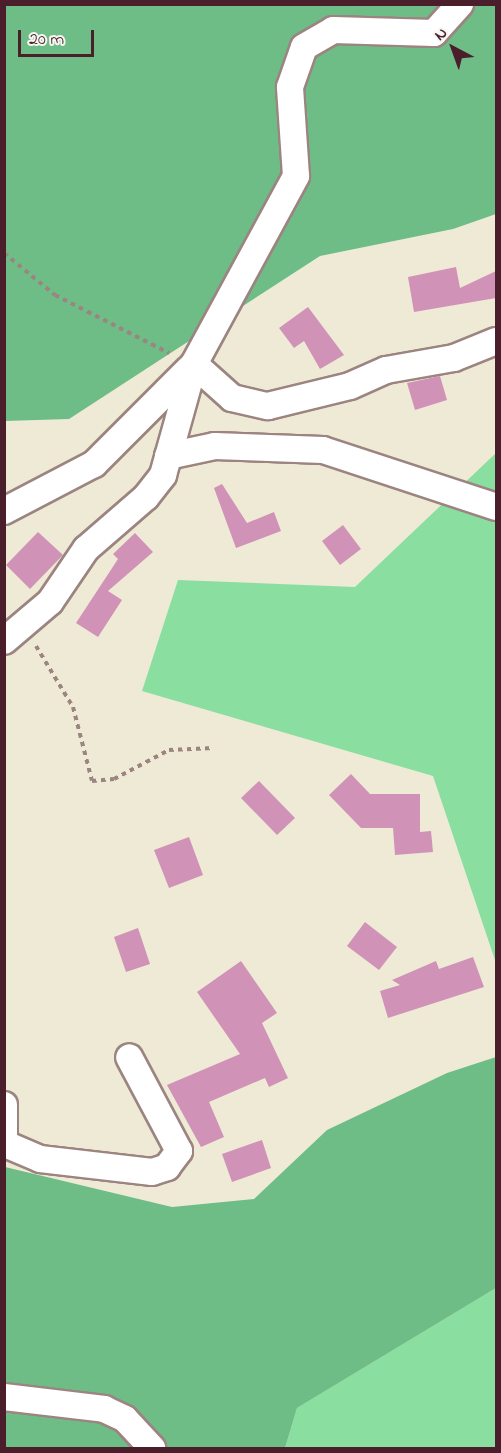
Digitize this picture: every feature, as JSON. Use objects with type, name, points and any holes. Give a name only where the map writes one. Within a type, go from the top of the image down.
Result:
[{"type":"street","points":[[12,634],[50,602],[86,549],[146,497],[163,475],[194,364],[296,176],[290,87],[304,47],[333,30],[434,33],[460,4]]},
{"type":"street","points":[[194,364],[232,398],[268,406],[350,386],[386,370],[454,358],[496,341]]},
{"type":"street","points":[[4,511],[94,464],[194,364]]},
{"type":"street","points":[[168,456],[216,446],[324,450],[496,507]]},
{"type":"street","points":[[4,1105],[5,1145],[40,1159],[152,1173],[167,1167],[179,1151],[129,1057]]},
{"type":"street","points":[[4,1397],[104,1408],[125,1419],[152,1449]]},
{"type":"path","points":[[4,253],[72,305],[194,364]]},
{"type":"path","points":[[12,634],[73,707],[92,782],[114,779],[169,750],[214,748]]},
{"type":"green space","points":[[4,5],[496,5],[496,214],[453,229],[320,256],[69,419],[5,421]]},
{"type":"green space","points":[[496,453],[496,963],[433,776],[142,691],[178,580],[355,587]]},
{"type":"green space","points":[[496,1057],[496,1288],[297,1408],[285,1448],[5,1448],[5,1167],[172,1207],[254,1199],[327,1130],[447,1073]]},
{"type":"green space","points":[[496,1288],[496,1448],[285,1448],[297,1408]]},
{"type":"building","points":[[456,267],[460,288],[496,271],[496,298],[414,312],[408,277]]},
{"type":"building","points":[[308,307],[344,355],[320,369],[304,341],[294,348],[279,328]]},
{"type":"building","points":[[440,376],[447,400],[415,410],[407,383]]},
{"type":"building","points":[[222,484],[247,523],[274,512],[281,531],[236,548],[214,488]]},
{"type":"building","points":[[343,525],[361,549],[340,565],[322,541]]},
{"type":"building","points":[[38,532],[63,555],[30,589],[6,565]]},
{"type":"building","points":[[135,533],[153,552],[108,591],[122,600],[98,637],[76,623],[118,559],[113,554]]},
{"type":"building","points":[[351,774],[370,794],[420,794],[420,832],[431,831],[433,852],[395,855],[393,828],[361,828],[329,795]]},
{"type":"building","points":[[259,781],[295,818],[277,835],[241,798]]},
{"type":"building","points":[[189,837],[203,875],[169,888],[154,850]]},
{"type":"building","points":[[365,922],[397,947],[379,970],[347,946]]},
{"type":"building","points":[[138,928],[150,964],[126,972],[114,937]]},
{"type":"building","points":[[473,957],[484,987],[388,1018],[380,991],[400,985],[392,980],[436,961],[439,969]]},
{"type":"building","points":[[241,961],[277,1013],[262,1023],[288,1078],[269,1087],[265,1078],[209,1102],[224,1137],[201,1147],[167,1085],[240,1054],[197,992]]},
{"type":"building","points":[[262,1140],[271,1168],[232,1182],[222,1154]]}]
